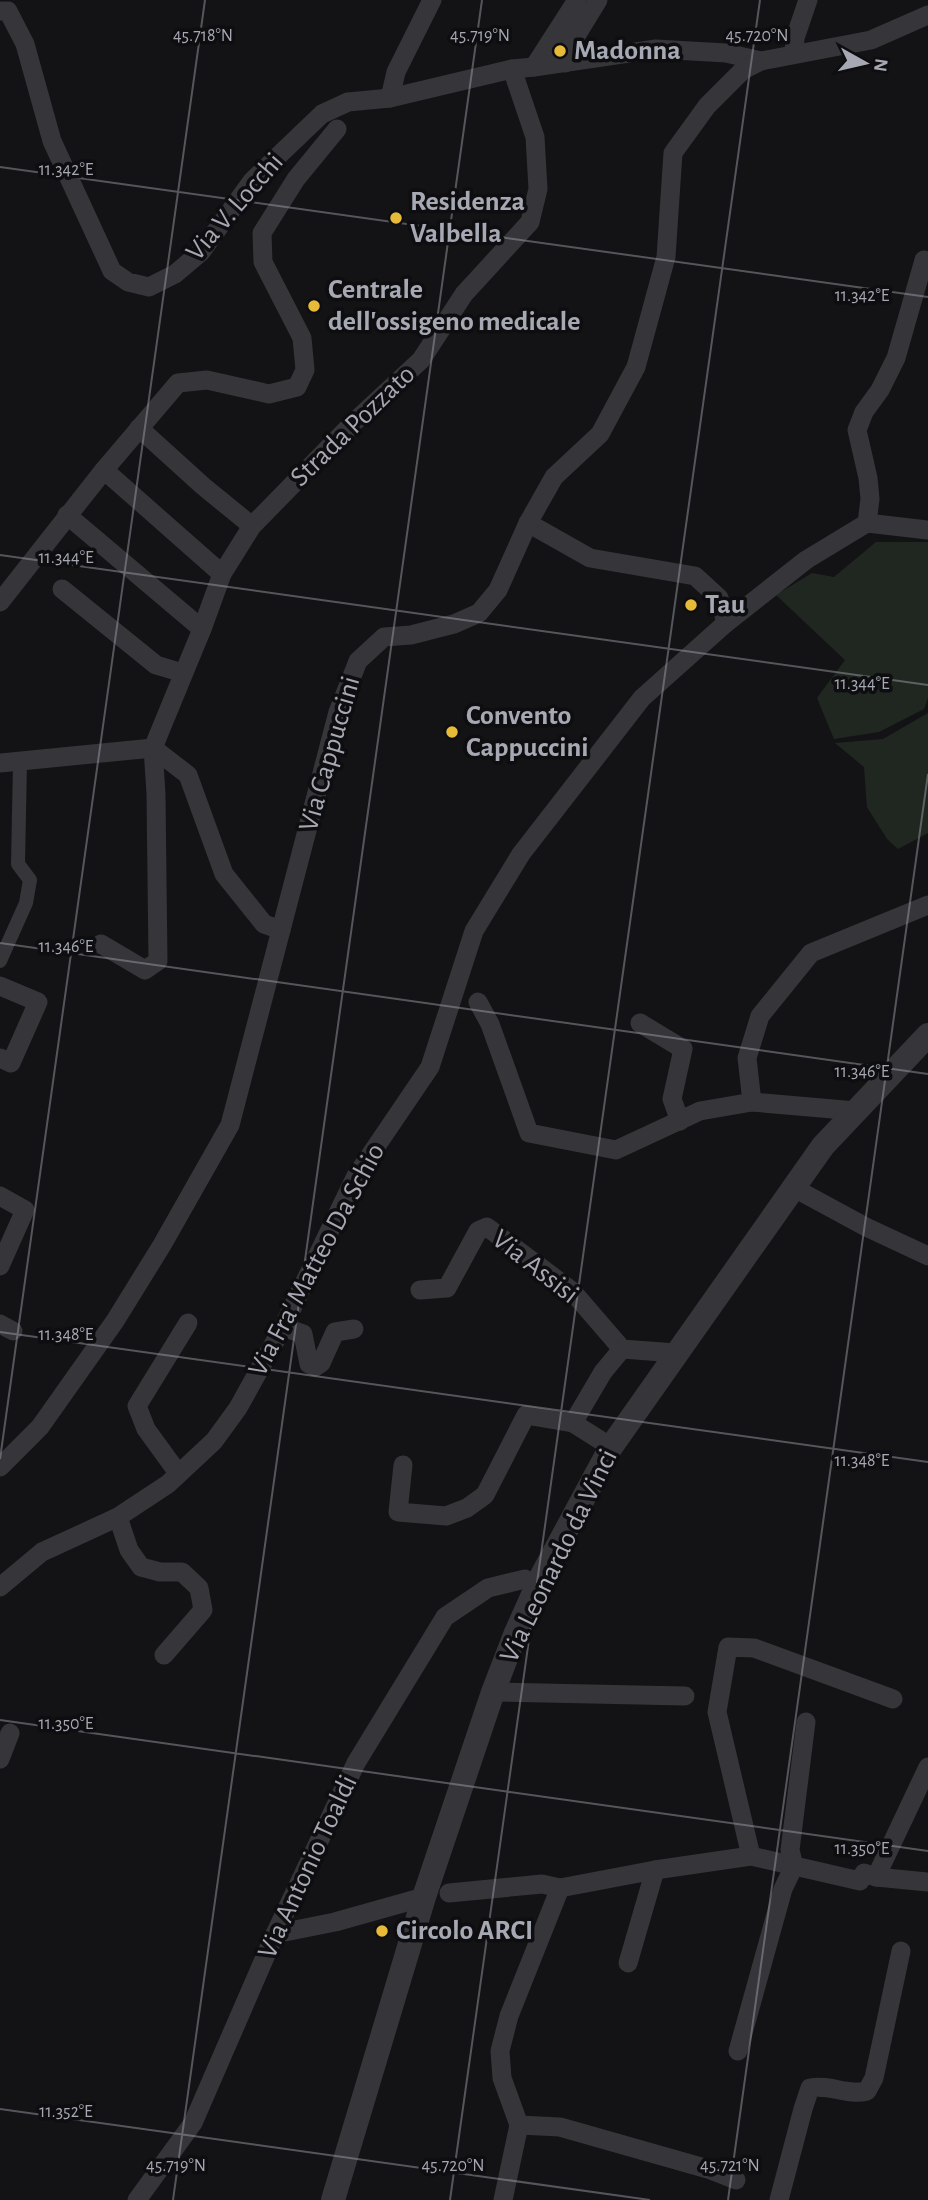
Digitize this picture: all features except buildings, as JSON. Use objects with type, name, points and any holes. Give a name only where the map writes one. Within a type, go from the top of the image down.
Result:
[{"type":"street","points":[[390,98],[397,72],[432,0]]},
{"type":"street","points":[[534,67],[577,0]]},
{"type":"street","points":[[565,63],[571,44],[598,0]]},
{"type":"street","points":[[794,53],[795,38],[808,0]]},
{"type":"street","name":"Via V. Locchi","points":[[0,11],[8,11],[25,44],[52,141],[111,271],[128,282],[149,287],[175,274],[201,252],[252,181],[322,114],[348,102],[390,98],[512,69],[656,49],[726,53],[761,61]]},
{"type":"street","name":"Via Cappuccini","points":[[0,1467],[40,1427],[115,1321],[230,1125],[338,712],[358,661],[384,637],[411,635],[454,624],[479,613],[498,590],[528,523],[554,477],[600,434],[636,367],[666,257],[673,153],[707,106],[743,70],[761,61],[794,53],[871,40],[928,15]]},
{"type":"street","name":"Strada Pozzato","points":[[153,748],[222,574],[252,526],[352,424],[421,360],[464,294],[530,222],[538,188],[535,137],[512,69]]},
{"type":"street","points":[[0,602],[67,515],[178,383],[207,380],[269,394],[297,387],[305,370],[302,338],[263,262],[262,233],[296,179],[337,129]]},
{"type":"street","points":[[924,260],[896,358],[880,390],[864,412],[857,430],[868,478],[870,499],[867,523],[928,530]]},
{"type":"street","points":[[139,428],[252,526]]},
{"type":"street","points":[[104,470],[222,574]]},
{"type":"street","points":[[67,515],[202,629]]},
{"type":"street","points":[[528,523],[590,558],[695,576],[719,598],[726,623]]},
{"type":"street","name":"Via Fra' Matteo Da Schio","points":[[0,1587],[42,1552],[118,1517],[168,1484],[214,1441],[238,1408],[283,1326],[356,1176],[430,1067],[474,931],[521,854],[642,698],[726,623],[806,560],[867,523]]},
{"type":"street","points":[[61,589],[156,665],[183,673]]},
{"type":"street","points":[[101,944],[145,970],[158,961],[153,748]]},
{"type":"street","points":[[0,763],[153,748],[188,775],[224,874],[264,924],[281,930]]},
{"type":"street","points":[[0,961],[26,903],[30,880],[18,864],[20,762]]},
{"type":"street","points":[[752,1102],[747,1058],[760,1016],[811,953],[928,905]]},
{"type":"street","points":[[0,1058],[11,1063],[38,1002],[2,992]]},
{"type":"street","points":[[478,1002],[490,1024],[529,1133],[616,1150],[700,1111],[752,1102],[856,1111]]},
{"type":"street","points":[[640,1023],[682,1049],[672,1099],[680,1121]]},
{"type":"street","name":"Via Leonardo da Vinci","points":[[333,2200],[424,1897],[493,1692],[540,1579],[611,1447],[823,1146],[928,1035]]},
{"type":"street","points":[[794,1188],[866,1227],[928,1256]]},
{"type":"street","points":[[0,1196],[25,1210],[0,1266]]},
{"type":"street","name":"Via Assisi","points":[[420,1290],[447,1288],[478,1231],[487,1227],[572,1291],[622,1349]]},
{"type":"street","points":[[178,1473],[146,1429],[137,1406],[188,1323]]},
{"type":"street","points":[[283,1326],[303,1334],[309,1364],[315,1367],[321,1363],[335,1332],[354,1329]]},
{"type":"street","points":[[573,1423],[603,1372],[622,1349],[676,1353]]},
{"type":"street","points":[[403,1465],[398,1512],[446,1517],[467,1508],[485,1495],[526,1415],[573,1423],[611,1447]]},
{"type":"street","points":[[118,1517],[128,1550],[141,1567],[160,1572],[182,1572],[199,1588],[203,1610],[164,1655]]},
{"type":"street","name":"Via Antonio Toaldi","points":[[137,2200],[193,2123],[275,1934],[356,1763],[445,1617],[488,1588],[525,1579]]},
{"type":"street","points":[[751,1856],[717,1712],[728,1647],[754,1648],[893,1699]]},
{"type":"street","points":[[493,1692],[685,1696]]},
{"type":"street","points":[[738,2051],[783,1889],[794,1866],[790,1850],[806,1722]]},
{"type":"street","points":[[0,1759],[10,1733]]},
{"type":"street","points":[[876,1877],[928,1767]]},
{"type":"street","points":[[449,1893],[542,1884],[560,1888],[751,1856],[860,1881],[864,1873],[876,1877],[928,1882]]},
{"type":"street","points":[[628,1964],[655,1870]]},
{"type":"street","points":[[503,2200],[519,2126],[502,2078],[500,2051],[509,2016],[560,1888]]},
{"type":"street","points":[[275,1934],[335,1922],[424,1897]]},
{"type":"street","points":[[779,2200],[810,2088],[819,2086],[858,2093],[867,2091],[874,2078],[901,1951]]},
{"type":"street","points":[[519,2126],[561,2127],[708,2169],[736,2180]]},
{"type":"shaded area","points":[[876,542],[928,542],[928,698],[924,709],[879,732],[834,739],[817,698],[845,660],[776,595],[812,573],[834,577]]},
{"type":"shaded area","points":[[928,713],[928,833],[898,849],[887,839],[867,807],[864,767],[835,743],[883,739]]},
{"type":"place","name":"Madonna","points":[[560,51]]},
{"type":"place","name":"Residenza Valbella","points":[[396,218]]},
{"type":"place","name":"Centrale dell'ossigeno medicale","points":[[314,306]]},
{"type":"place","name":"Tau","points":[[691,605]]},
{"type":"place","name":"Convento Cappuccini","points":[[452,732]]},
{"type":"place","name":"Circolo ARCI","points":[[382,1931]]}]
